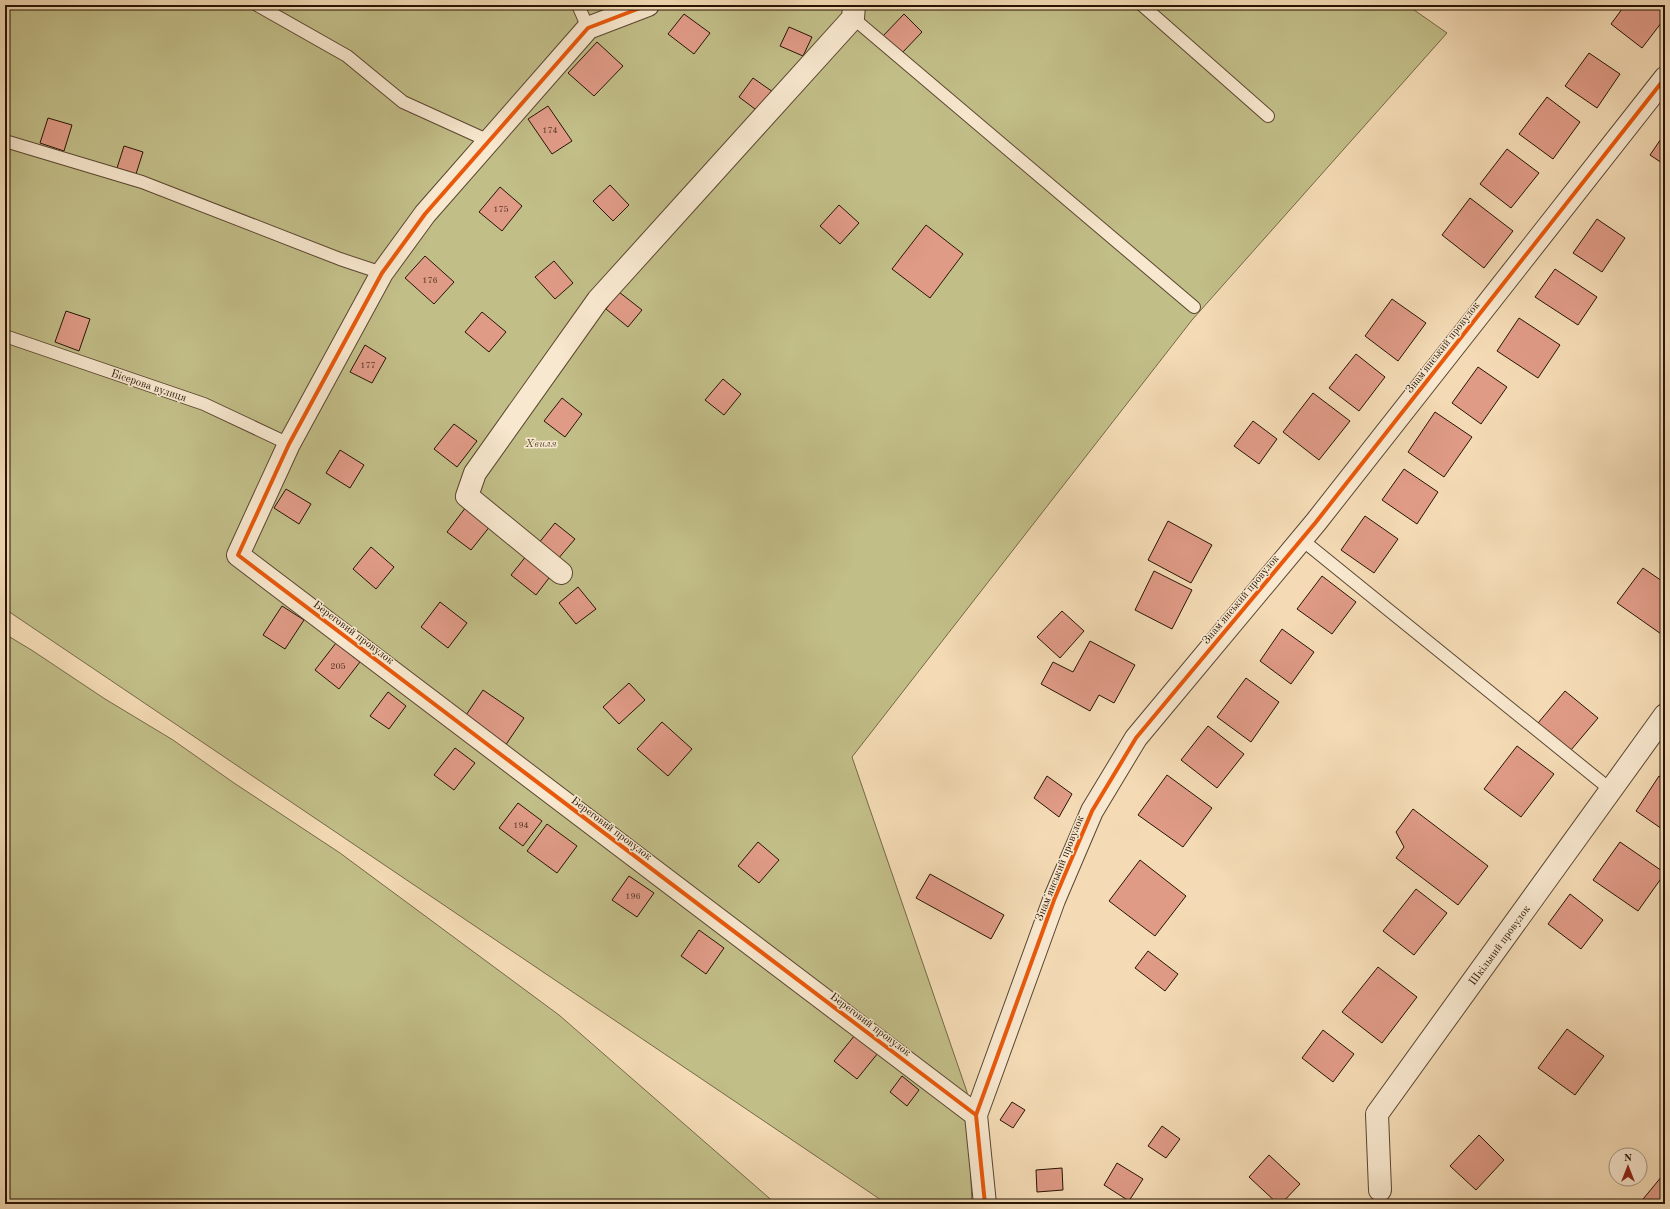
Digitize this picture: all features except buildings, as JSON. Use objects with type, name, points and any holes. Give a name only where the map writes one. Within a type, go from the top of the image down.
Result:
[{"type":"street","points":[[288,444],[382,273],[425,214],[588,28],[648,5]]},
{"type":"street","points":[[561,573],[467,496],[475,473],[598,300],[854,12]]},
{"type":"street","name":"Знамʼянський провулок","points":[[985,1204],[976,1115],[1054,900],[1092,811],[1136,738],[1301,540],[1665,78]]},
{"type":"street","name":"Береговий провулок","points":[[288,444],[238,555],[976,1115]]},
{"type":"street","name":"Шкільний провулок","points":[[1380,1190],[1377,1114],[1665,715]]},
{"type":"lane","points":[[257,5],[347,56],[403,102],[489,141]]},
{"type":"lane","points":[[578,5],[588,28]]},
{"type":"lane","points":[[1142,5],[1268,116]]},
{"type":"lane","points":[[854,12],[1194,307]]},
{"type":"lane","points":[[5,141],[142,182],[340,259],[382,273]]},
{"type":"lane","name":"Бісерова вулиця","points":[[5,336],[204,404],[288,444]]},
{"type":"lane","points":[[1301,540],[1611,790]]},
{"type":"green space","name":"Хвиля","points":[[5,5],[1407,5],[1447,33],[1192,320],[852,757],[967,1092],[972,1204],[887,1204],[5,609]]},
{"type":"green space","points":[[5,634],[105,699],[173,740],[234,783],[340,853],[559,1015],[776,1204],[5,1204]]},
{"type":"cycle path","points":[[648,5],[588,28],[425,214],[382,273],[289,444],[238,555],[976,1115]]},
{"type":"cycle path","points":[[985,1204],[976,1115],[1054,900],[1092,811],[1136,738],[1316,522],[1665,78]]}]
